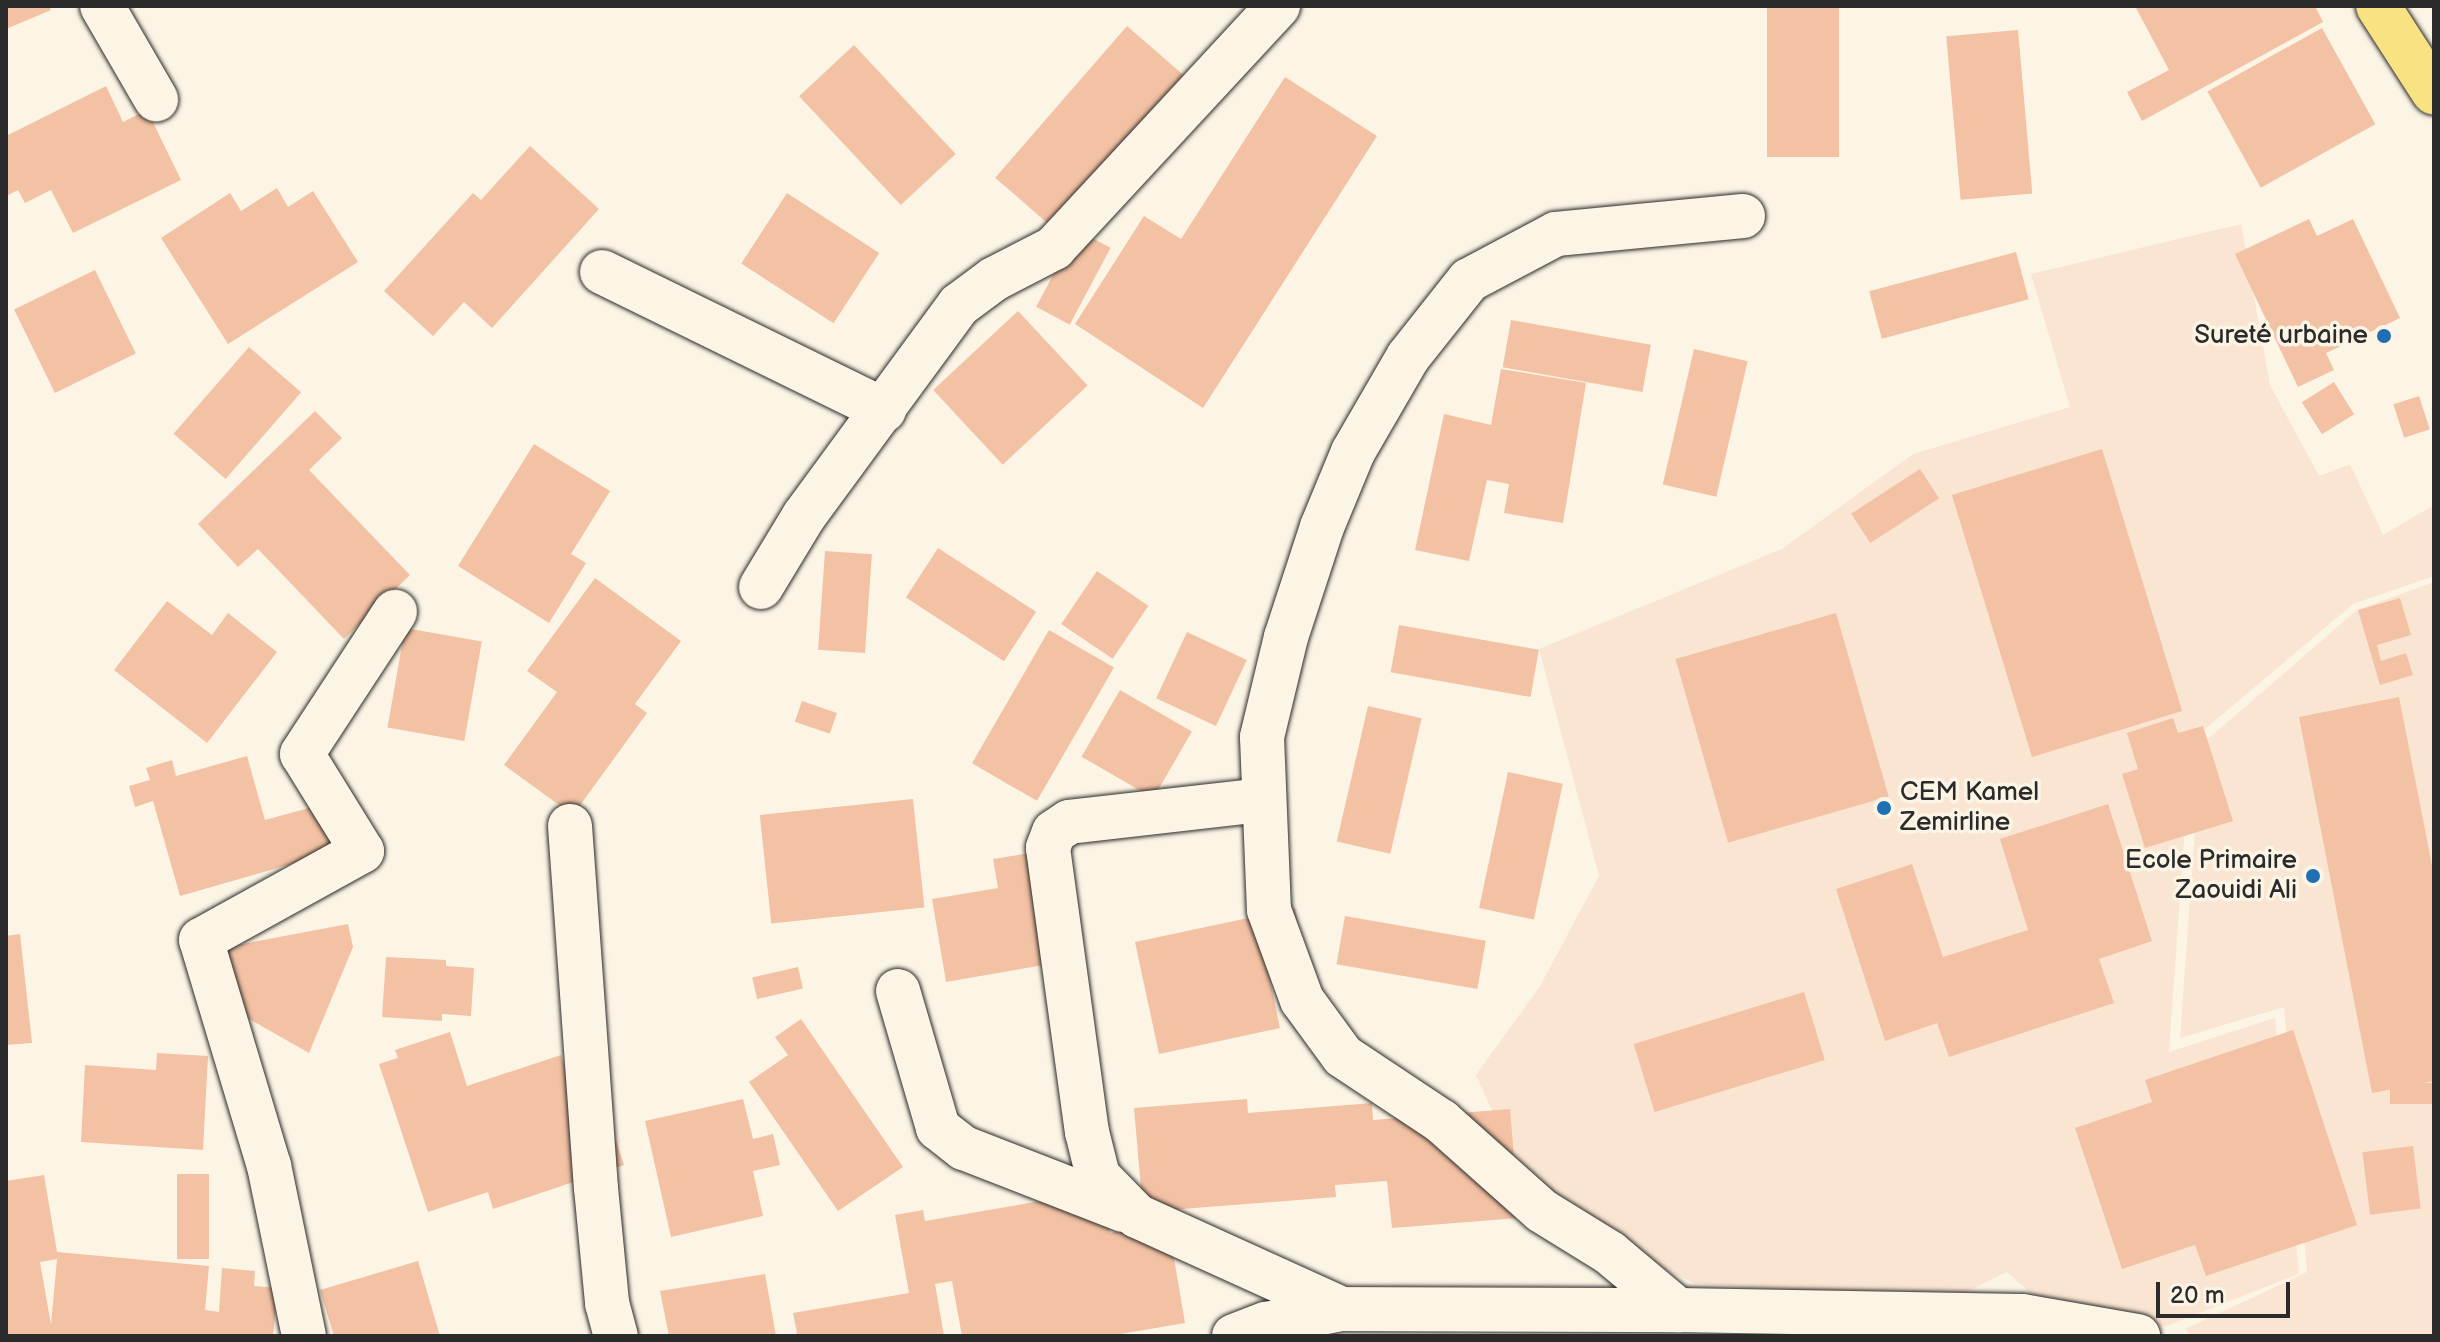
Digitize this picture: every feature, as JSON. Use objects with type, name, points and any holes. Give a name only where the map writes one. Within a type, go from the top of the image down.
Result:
[{"type":"main road","points":[[2378,6],[2434,93]]},
{"type":"street","points":[[102,6],[156,99]]},
{"type":"street","points":[[761,587],[778,553],[959,305],[994,279],[1054,248],[1278,6]]},
{"type":"street","points":[[1678,1310],[1610,1253],[1542,1211],[1441,1121],[1343,1056],[1302,1000],[1269,910],[1262,800],[1262,737],[1322,527],[1353,452],[1408,357],[1469,280],[1556,234],[1743,216]]},
{"type":"street","points":[[602,272],[884,410]]},
{"type":"street","points":[[304,1336],[269,1166],[201,940],[362,851],[302,754],[395,612]]},
{"type":"street","points":[[1137,1216],[1098,1176],[1094,1161],[1048,848],[1054,832],[1069,822],[1262,800]]},
{"type":"street","points":[[570,826],[596,1188],[607,1303],[616,1336]]},
{"type":"street","points":[[898,991],[938,1128],[964,1148],[1137,1216],[1342,1309]]},
{"type":"street","points":[[1234,1336],[1266,1324],[1342,1309],[1678,1310],[2022,1316],[2138,1336]]},
{"type":"shaded area","name":"CEM Kamel Zemirline","points":[[2241,224],[2270,385],[2319,476],[2350,464],[2383,535],[2434,505],[2434,576],[2353,604],[2191,741],[2169,1052],[2275,1018],[2299,1274],[2166,1326],[2094,1332],[2042,1303],[2007,1272],[1944,1303],[1694,1283],[1588,1234],[1532,1201],[1476,1075],[1540,986],[1599,876],[1539,649],[1782,549],[1913,454],[2070,407],[2031,274]]},
{"type":"shaded area","name":"Ecole Primaire Zaouidi Ali","points":[[2434,582],[2434,1336],[2191,1336],[2185,1329],[2307,1272],[2284,1007],[2180,1038],[2201,745],[2357,610]]},
{"type":"building","points":[[6,6],[49,6],[51,10],[6,29]]},
{"type":"building","points":[[1767,6],[1839,6],[1839,157],[1767,157]]},
{"type":"building","points":[[2135,6],[2315,6],[2323,22],[2142,121],[2127,92],[2169,70]]},
{"type":"building","points":[[1127,26],[1185,77],[1053,228],[995,178]]},
{"type":"building","points":[[2322,28],[2375,124],[2261,188],[2207,92]]},
{"type":"building","points":[[2018,30],[2032,193],[1961,200],[1946,36]]},
{"type":"building","points":[[854,45],[956,154],[901,205],[799,96]]},
{"type":"building","points":[[1285,77],[1377,136],[1203,408],[1075,324],[1144,216],[1181,239]]},
{"type":"building","points":[[106,86],[123,122],[147,110],[181,180],[73,233],[51,190],[25,203],[18,190],[6,196],[6,136]]},
{"type":"building","points":[[530,146],[599,209],[492,328],[464,302],[433,336],[384,291],[473,193],[481,200]]},
{"type":"building","points":[[277,188],[288,207],[313,191],[358,262],[228,344],[161,238],[230,193],[241,211]]},
{"type":"building","points":[[787,193],[879,253],[834,323],[741,263]]},
{"type":"building","points":[[2309,219],[2317,236],[2353,219],[2400,318],[2326,353],[2334,370],[2298,387],[2235,254]]},
{"type":"building","points":[[1077,230],[1111,248],[1070,325],[1036,307]]},
{"type":"building","points":[[2016,252],[2029,299],[1882,339],[1869,291]]},
{"type":"building","points":[[95,270],[136,354],[55,393],[14,309]]},
{"type":"building","points":[[1018,311],[1088,386],[1003,465],[933,390]]},
{"type":"building","points":[[1511,320],[1651,345],[1643,392],[1503,367]]},
{"type":"building","points":[[249,347],[301,392],[226,479],[174,434]]},
{"type":"building","points":[[1694,349],[1748,361],[1716,497],[1663,484]]},
{"type":"building","points":[[1501,369],[1586,383],[1563,523],[1504,513],[1509,484],[1487,480],[1469,561],[1415,550],[1444,414],[1491,425]]},
{"type":"building","points":[[2334,382],[2354,414],[2322,434],[2302,402]]},
{"type":"building","points":[[2419,396],[2430,429],[2404,438],[2393,404]]},
{"type":"building","points":[[315,411],[342,438],[309,470],[410,575],[344,639],[258,549],[238,567],[198,524]]},
{"type":"building","points":[[534,444],[610,491],[571,554],[586,563],[549,623],[458,566]]},
{"type":"building","points":[[2102,449],[2182,711],[2032,757],[1952,495]]},
{"type":"building","points":[[1920,469],[1939,498],[1870,543],[1851,514]]},
{"type":"building","points":[[938,548],[1036,612],[1004,661],[906,597]]},
{"type":"building","points":[[825,551],[872,554],[865,653],[818,650]]},
{"type":"building","points":[[1097,571],[1148,606],[1113,659],[1061,624]]},
{"type":"building","points":[[595,578],[681,641],[635,704],[647,713],[573,815],[504,765],[557,692],[527,671]]},
{"type":"building","points":[[2400,598],[2411,635],[2377,645],[2381,661],[2406,653],[2413,675],[2380,685],[2358,610]]},
{"type":"building","points":[[167,601],[212,635],[228,613],[277,652],[207,743],[114,670]]},
{"type":"building","points":[[1836,613],[1889,797],[1728,843],[1675,659]]},
{"type":"building","points":[[1399,625],[1539,650],[1531,697],[1391,672]]},
{"type":"building","points":[[405,628],[482,642],[464,741],[387,727]]},
{"type":"building","points":[[1049,630],[1114,668],[1037,801],[972,763]]},
{"type":"building","points":[[1187,632],[1247,660],[1216,726],[1156,698]]},
{"type":"building","points":[[1120,690],[1192,732],[1153,798],[1082,757]]},
{"type":"building","points":[[2399,697],[2434,876],[2434,1081],[2372,1093],[2299,717]]},
{"type":"building","points":[[802,701],[837,713],[830,734],[795,722]]},
{"type":"building","points":[[1368,706],[1422,718],[1390,854],[1337,841]]},
{"type":"building","points":[[2173,718],[2178,733],[2203,726],[2233,821],[2145,848],[2122,774],[2138,769],[2127,733]]},
{"type":"building","points":[[247,756],[265,820],[320,805],[333,852],[180,896],[153,801],[135,807],[129,786],[150,780],[146,768],[172,760],[176,776]]},
{"type":"building","points":[[1508,772],[1563,784],[1534,920],[1479,908]]},
{"type":"building","points":[[913,799],[924,907],[771,924],[760,815]]},
{"type":"building","points":[[2108,804],[2152,941],[2099,959],[2114,1003],[1949,1057],[1937,1023],[1885,1041],[1836,889],[1912,864],[1943,957],[2028,930],[2000,839]]},
{"type":"building","points":[[1030,853],[1049,964],[946,982],[932,899],[998,888],[993,859]]},
{"type":"building","points":[[1295,908],[1300,932],[1262,941],[1280,1028],[1159,1054],[1135,942]]},
{"type":"building","points":[[1345,916],[1486,941],[1477,989],[1336,964]]},
{"type":"building","points":[[348,924],[353,947],[309,1053],[249,1019],[206,951]]},
{"type":"building","points":[[20,934],[32,1043],[6,1045],[6,936]]},
{"type":"building","points":[[386,957],[446,960],[446,966],[474,968],[471,1016],[442,1014],[442,1021],[382,1017]]},
{"type":"building","points":[[798,967],[803,988],[757,999],[752,978]]},
{"type":"building","points":[[1804,992],[1825,1060],[1655,1112],[1634,1044]]},
{"type":"building","points":[[801,1019],[903,1167],[838,1211],[749,1082],[788,1055],[775,1037]]},
{"type":"building","points":[[2293,1030],[2357,1225],[2206,1276],[2195,1245],[2122,1269],[2075,1128],[2152,1102],[2145,1080]]},
{"type":"building","points":[[450,1032],[467,1086],[561,1055],[566,1073],[591,1065],[624,1165],[493,1209],[488,1192],[428,1212],[379,1064],[398,1058],[395,1050]]},
{"type":"building","points":[[157,1053],[208,1056],[203,1150],[81,1142],[85,1065],[156,1070]]},
{"type":"building","points":[[2390,1083],[2434,1083],[2434,1104],[2390,1104]]},
{"type":"building","points":[[743,1099],[753,1139],[773,1134],[780,1165],[753,1171],[763,1216],[671,1237],[645,1121]]},
{"type":"building","points":[[1247,1099],[1248,1113],[1372,1103],[1373,1120],[1510,1109],[1519,1218],[1392,1228],[1387,1181],[1335,1185],[1336,1197],[1143,1212],[1134,1108]]},
{"type":"building","points":[[2413,1146],[2421,1209],[2370,1215],[2362,1152]]},
{"type":"building","points":[[177,1174],[209,1174],[209,1259],[177,1259]]},
{"type":"building","points":[[44,1175],[57,1252],[209,1266],[205,1310],[219,1312],[222,1268],[255,1271],[254,1286],[278,1288],[273,1336],[6,1336],[6,1181]],"holes":[[[57,1259],[51,1325],[40,1262]]]},
{"type":"building","points":[[1104,1190],[1110,1233],[1168,1223],[1185,1323],[1109,1336],[962,1336],[952,1281],[935,1284],[944,1336],[791,1336],[797,1333],[793,1313],[909,1293],[895,1215],[923,1210],[925,1221]]},
{"type":"building","points":[[418,1261],[440,1336],[334,1336],[320,1290]]},
{"type":"building","points":[[765,1274],[776,1336],[669,1336],[660,1291]]},
{"type":"place","name":"Sureté urbaine","points":[[2384,336]]},
{"type":"place","name":"CEM Kamel Zemirline","points":[[1884,808]]},
{"type":"place","name":"Ecole Primaire Zaouidi Ali","points":[[2313,876]]}]
